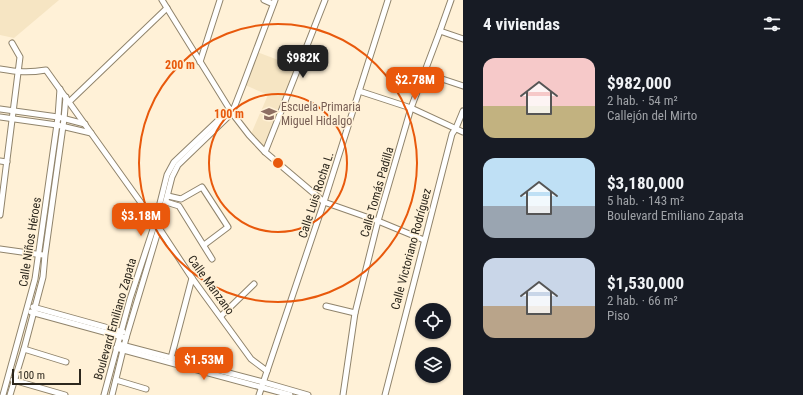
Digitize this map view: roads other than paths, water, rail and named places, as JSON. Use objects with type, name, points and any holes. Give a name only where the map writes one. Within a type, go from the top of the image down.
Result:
[{"type":"street","points":[[162,0],[231,111],[249,135],[265,152],[324,202],[378,221],[424,240]]},
{"type":"street","points":[[200,62],[220,0]]},
{"type":"street","points":[[231,111],[244,85],[274,2],[264,0]]},
{"type":"street","points":[[265,152],[325,0]]},
{"type":"street","name":"Calle Luis Rocha L.","points":[[259,395],[324,202],[388,0]]},
{"type":"street","name":"Calle Tomás Padilla","points":[[343,395],[355,313],[378,221],[411,108],[450,0]]},
{"type":"street","points":[[67,99],[167,8]]},
{"type":"street","points":[[440,31],[463,39]]},
{"type":"street","points":[[0,215],[20,57],[12,43]]},
{"type":"street","points":[[0,69],[18,72]]},
{"type":"street","name":"Calle Manzano","points":[[18,72],[46,70],[159,228],[192,278],[251,359],[267,371]]},
{"type":"street","points":[[424,73],[463,86]]},
{"type":"street","name":"Calle Niños Héroes","points":[[10,395],[43,277],[60,126],[58,117],[60,89]]},
{"type":"street","points":[[360,91],[411,108],[463,132]]},
{"type":"street","name":"Calle Niños Héroes","points":[[3,395],[35,279],[60,126],[64,119],[67,99]]},
{"type":"street","points":[[0,110],[58,117],[85,124]]},
{"type":"street","name":"Boulevard Emiliano Zapata","points":[[112,395],[172,177],[178,165],[231,111]]},
{"type":"street","name":"Boulevard Emiliano Zapata","points":[[104,395],[130,299],[155,223],[167,175],[174,162],[231,111]]},
{"type":"street","name":"Calle Victoriano Rodríguez","points":[[385,395],[452,134],[463,111]]},
{"type":"street","points":[[0,117],[60,126],[91,133]]},
{"type":"street","points":[[0,161],[7,162]]},
{"type":"street","points":[[168,196],[181,199],[202,187],[228,227],[204,245]]},
{"type":"street","points":[[179,206],[181,199]]},
{"type":"street","points":[[166,202],[179,206],[212,259]]},
{"type":"street","points":[[0,249],[45,255]]},
{"type":"street","points":[[170,358],[192,278]]},
{"type":"street","points":[[221,316],[254,284]]},
{"type":"street","points":[[326,306],[355,313]]},
{"type":"street","points":[[27,308],[127,336]]},
{"type":"street","points":[[117,346],[262,385],[308,395]]},
{"type":"street","points":[[124,348],[170,358],[262,385],[290,395]]},
{"type":"street","points":[[24,349],[66,362]]},
{"type":"street","points":[[8,380],[65,395]]},
{"type":"street","points":[[116,380],[146,389]]},
{"type":"place","name":"Escuela Primaria Miguel Hidalgo","points":[[269,114]]}]
